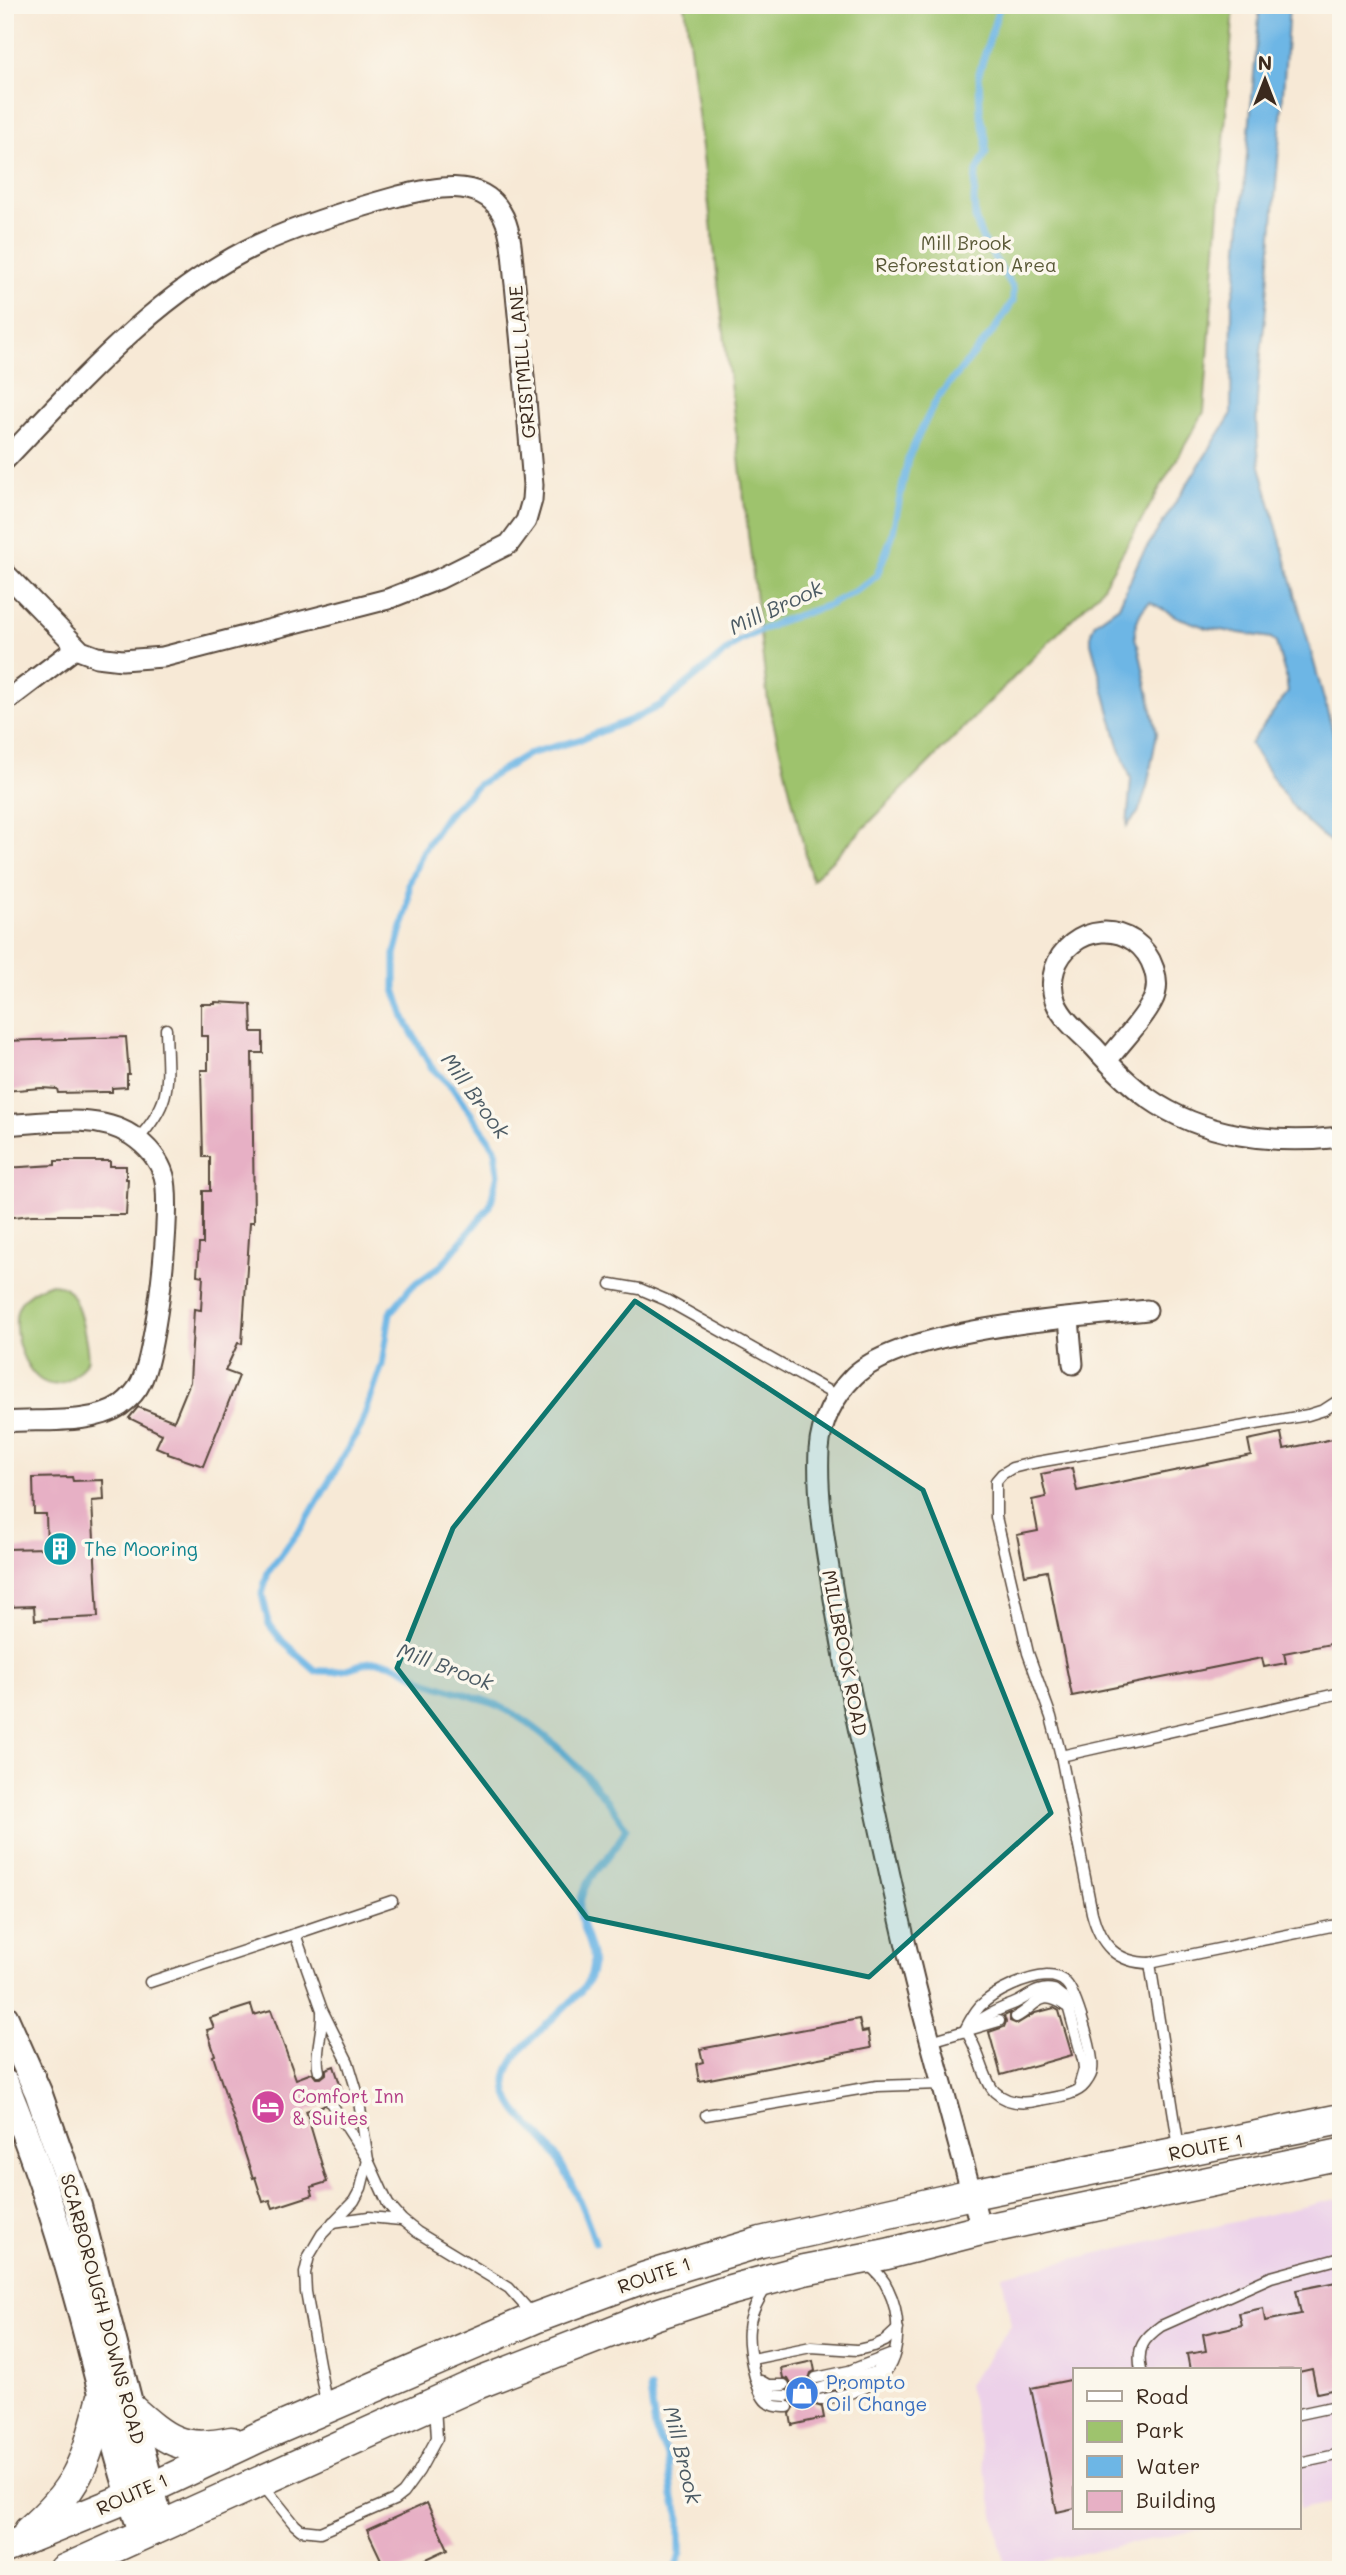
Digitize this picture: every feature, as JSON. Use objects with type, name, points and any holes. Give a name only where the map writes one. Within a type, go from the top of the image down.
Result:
[{"type":"main road","name":"ROUTE 1","points":[[9,2547],[536,2318],[646,2277],[761,2242],[972,2194],[1341,2119]]},
{"type":"main road","name":"ROUTE 1","points":[[64,2570],[434,2403],[654,2315],[804,2270],[1341,2154]]},
{"type":"main road","points":[[9,2547],[54,2510],[69,2491],[83,2465],[102,2400]]},
{"type":"main road","points":[[130,2408],[166,2438],[181,2444],[214,2446],[259,2437]]},
{"type":"street","name":"GRISTMILL LANE","points":[[5,460],[81,380],[158,311],[202,277],[259,244],[337,215],[435,187],[466,189],[487,199],[502,212],[511,248],[533,485],[526,521],[509,544],[405,594],[237,639],[139,660],[108,659],[76,648],[5,573]]},
{"type":"street","points":[[5,702],[76,648]]},
{"type":"street","points":[[1107,1061],[1151,1004],[1156,982],[1153,966],[1139,945],[1125,936],[1104,932],[1083,936],[1068,946],[1058,960],[1052,976],[1052,985],[1060,1010],[1107,1061],[1149,1099],[1212,1129],[1248,1137],[1281,1140],[1341,1137]]},
{"type":"street","points":[[5,1125],[98,1124],[124,1132],[152,1154],[159,1165],[165,1183],[167,1207],[152,1343],[141,1383],[121,1405],[100,1416],[5,1422]]},
{"type":"street","name":"MILLBROOK ROAD","points":[[981,2231],[891,1881],[842,1650],[821,1519],[819,1448],[825,1420],[837,1396],[868,1365],[905,1347],[957,1335],[1069,1318],[1147,1310]]},
{"type":"street","points":[[1069,1318],[1073,1364]]},
{"type":"street","name":"SCARBOROUGH DOWNS ROAD","points":[[5,2018],[38,2092],[78,2206],[130,2408],[140,2492]]},
{"type":"street","name":"SCARBOROUGH DOWNS ROAD","points":[[5,2083],[50,2206],[88,2338],[102,2400],[140,2492],[152,2530]]},
{"type":"lane","points":[[137,1140],[152,1124],[165,1100],[166,1029]]},
{"type":"lane","points":[[611,1284],[640,1289],[666,1300],[837,1396]]},
{"type":"lane","points":[[1341,1399],[1324,1410],[1308,1415],[1032,1463],[1012,1468],[996,1481],[996,1517],[1018,1614],[1061,1756],[1096,1929],[1103,1942],[1119,1957],[1138,1964],[1150,1964],[1341,1924]]},
{"type":"lane","points":[[1061,1756],[1341,1693]]},
{"type":"lane","points":[[150,1982],[392,1901]]},
{"type":"lane","points":[[295,1934],[322,2010],[348,2062],[358,2095],[368,2160],[361,2188],[354,2201],[315,2244],[304,2273],[327,2407]]},
{"type":"lane","points":[[1150,1964],[1180,2152]]},
{"type":"lane","points":[[1041,1976],[1052,1976],[1063,1980],[1076,2001],[1092,2059],[1092,2072],[1084,2086],[1075,2092],[1028,2103],[1013,2101],[1004,2098],[991,2087],[978,2050],[965,2030],[981,2005],[997,1994],[1041,1976]]},
{"type":"lane","points":[[965,2030],[996,2009],[1014,2004],[1045,1989],[1059,1993],[1068,2006],[1084,2069],[1075,2092]]},
{"type":"lane","points":[[1016,2017],[1034,2002],[1044,1998],[1051,1998],[1068,2006]]},
{"type":"lane","points":[[319,2071],[317,2065],[323,2028],[322,2010]]},
{"type":"lane","points":[[931,2041],[999,2021]]},
{"type":"lane","points":[[706,2115],[877,2086],[942,2084]]},
{"type":"lane","points":[[331,2104],[368,2160],[387,2204],[402,2220],[509,2288],[536,2318]]},
{"type":"lane","points":[[333,2222],[369,2217],[402,2220]]},
{"type":"lane","points":[[1141,2368],[1139,2356],[1142,2344],[1145,2338],[1161,2326],[1271,2277],[1341,2258]]},
{"type":"lane","points":[[861,2259],[888,2287],[898,2329],[894,2353],[887,2368],[876,2381],[851,2392],[818,2389],[849,2371],[894,2353]]},
{"type":"lane","points":[[756,2377],[786,2396],[782,2407],[768,2403],[760,2391],[756,2377],[752,2359],[748,2330],[750,2319],[771,2279]]},
{"type":"lane","points":[[752,2359],[811,2347],[865,2348],[885,2341],[898,2329]]},
{"type":"lane","points":[[260,2481],[295,2525],[309,2532],[331,2528],[394,2500],[412,2482],[438,2438],[434,2403]]},
{"type":"lane","points":[[1300,2414],[1341,2405]]},
{"type":"lane","points":[[1300,2463],[1341,2454]]},
{"type":"highlighted area","points":[[635,1301],[923,1490],[1051,1813],[869,1977],[587,1918],[397,1668],[453,1528]]},
{"type":"shaded area","points":[[1341,2198],[1341,2501],[1300,2509],[1300,2368],[1073,2368],[1073,2530],[1198,2530],[1005,2569],[968,2385],[1011,2325],[1002,2275]]},
{"type":"green space","name":"Mill Brook Reforestation Area","points":[[685,5],[1234,5],[1204,412],[1101,590],[812,880],[768,701]]},
{"type":"green space","points":[[48,1284],[64,1287],[74,1299],[84,1331],[88,1359],[71,1378],[55,1384],[41,1380],[30,1369],[21,1352],[17,1334],[16,1316],[21,1302],[33,1291]]},
{"type":"water","points":[[1260,5],[1289,5],[1258,381],[1260,466],[1341,761],[1341,848],[1326,839],[1301,815],[1279,788],[1250,744],[1288,692],[1276,643],[1271,638],[1207,628],[1177,617],[1150,602],[1139,616],[1135,634],[1157,733],[1147,787],[1138,813],[1127,826],[1131,779],[1119,746],[1091,643],[1095,623],[1119,606],[1139,560],[1231,415],[1232,299],[1236,281]]},
{"type":"building","points":[[201,1004],[251,1004],[252,1032],[263,1032],[263,1053],[252,1053],[254,1222],[250,1222],[242,1344],[238,1343],[225,1371],[239,1376],[203,1466],[156,1447],[162,1434],[129,1418],[138,1407],[174,1421],[190,1382],[194,1309],[201,1310],[203,1276],[197,1275],[199,1244],[203,1244],[203,1191],[210,1191],[210,1157],[203,1157],[201,1070],[208,1070],[208,1036],[201,1036]]},
{"type":"building","points":[[126,1037],[129,1074],[127,1087],[112,1088],[112,1092],[58,1093],[57,1089],[41,1088],[5,1091],[5,1041]]},
{"type":"building","points":[[55,1161],[110,1161],[110,1166],[126,1166],[126,1215],[32,1215],[5,1218],[5,1168],[55,1165]]},
{"type":"building","points":[[1281,1433],[1284,1449],[1333,1439],[1336,1454],[1341,1453],[1341,1642],[1284,1653],[1286,1663],[1264,1667],[1262,1658],[1072,1696],[1047,1571],[1025,1575],[1017,1535],[1038,1531],[1032,1500],[1046,1497],[1041,1474],[1072,1468],[1077,1491],[1251,1455],[1248,1440]]},
{"type":"building","name":"The Mooring","points":[[72,1477],[73,1481],[103,1480],[104,1500],[92,1501],[98,1617],[35,1620],[34,1606],[5,1607],[5,1549],[47,1548],[46,1514],[34,1514],[33,1478]]},
{"type":"building","name":"Comfort Inn & Suites","points":[[251,2005],[254,2015],[271,2010],[296,2079],[312,2073],[316,2078],[321,2078],[326,2074],[326,2069],[334,2066],[345,2099],[339,2101],[330,2096],[325,2099],[324,2105],[306,2111],[327,2182],[311,2187],[313,2195],[273,2208],[270,2200],[263,2202],[255,2177],[253,2178],[207,2030],[214,2028],[210,2018]]},
{"type":"building","points":[[1054,2008],[1059,2011],[1072,2055],[1001,2075],[989,2032],[1004,2027],[1004,2016],[1010,2013],[1010,2021],[1017,2024],[1035,2013]]},
{"type":"building","points":[[859,2019],[862,2032],[868,2031],[871,2048],[699,2081],[696,2064],[703,2062],[700,2049]]},
{"type":"building","points":[[1341,2281],[1341,2388],[1317,2393],[1312,2369],[1300,2372],[1300,2368],[1190,2368],[1187,2354],[1206,2351],[1203,2334],[1242,2325],[1239,2313],[1263,2308],[1265,2321],[1301,2314],[1296,2290]]},
{"type":"building","name":"Prompto Oil Change","points":[[813,2361],[815,2371],[809,2379],[812,2384],[811,2392],[815,2405],[822,2407],[824,2418],[792,2425],[790,2414],[795,2406],[792,2401],[793,2393],[788,2379],[783,2378],[781,2368]]},
{"type":"building","points":[[1073,2379],[1073,2508],[1057,2512],[1031,2388]]},
{"type":"building","points":[[427,2503],[448,2549],[403,2570],[386,2570],[367,2530]]},
{"type":"waterway","name":"Mill Brook","points":[[595,2242],[566,2173],[547,2143],[524,2120],[511,2102],[506,2082],[516,2056],[568,2005],[588,1981],[593,1961],[582,1924],[580,1904],[591,1878],[614,1849],[626,1828],[570,1759],[535,1729],[499,1706],[428,1682],[390,1663],[368,1663],[340,1671],[316,1671],[283,1642],[269,1624],[262,1594],[268,1572],[305,1523],[361,1426],[382,1365],[390,1313],[411,1287],[442,1265],[490,1206],[498,1174],[495,1148],[452,1087],[431,1067],[405,1020],[395,989],[395,954],[408,905],[409,883],[423,851],[447,815],[479,784],[528,754],[579,740],[661,705],[739,641],[781,621],[829,605],[861,588],[877,575],[892,536],[908,459],[921,430],[938,397],[995,329],[1013,301],[1013,288],[982,238],[975,218],[974,199],[976,174],[986,152],[980,111],[979,73],[1000,5]]},
{"type":"waterway","name":"Mill Brook","points":[[650,2389],[655,2429],[668,2458],[673,2496],[680,2519],[680,2554],[675,2570]]},
{"type":"place","name":"The Mooring","points":[[60,1549]]},
{"type":"place","name":"Comfort Inn & Suites","points":[[268,2107]]},
{"type":"place","name":"Prompto Oil Change","points":[[802,2393]]}]
